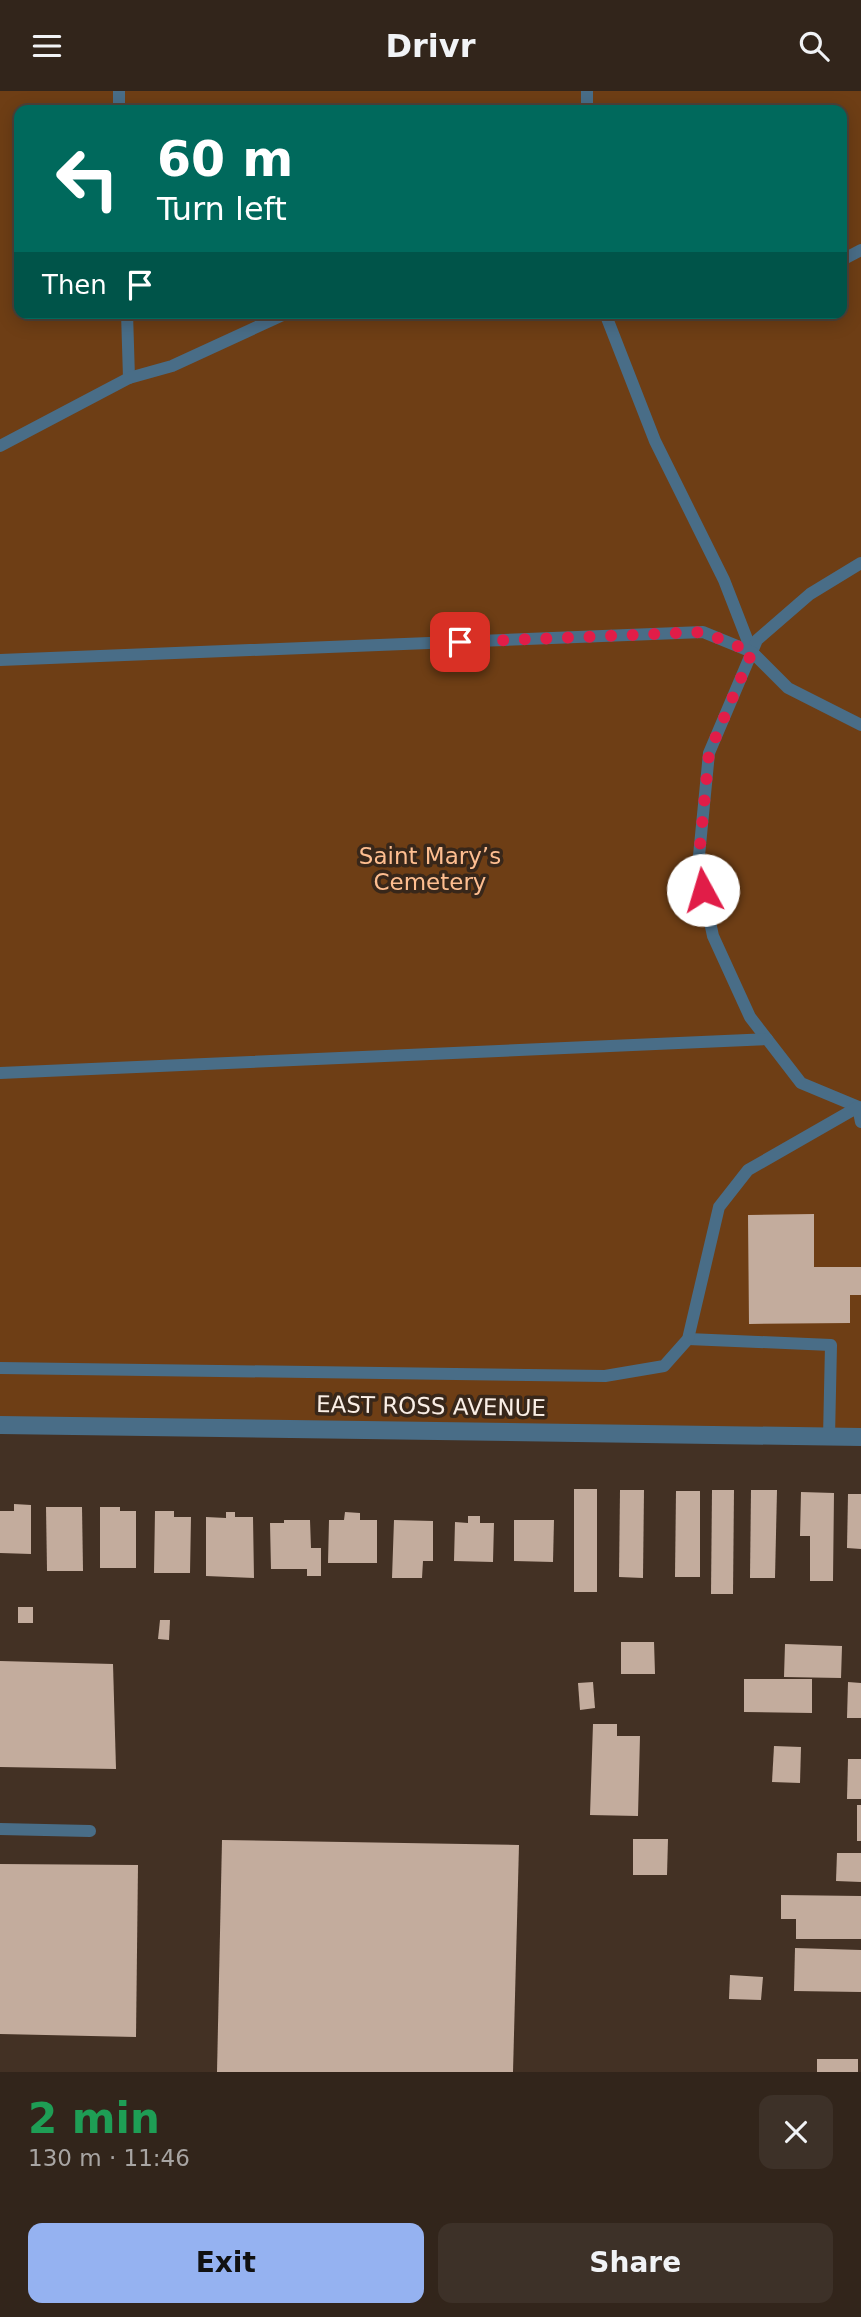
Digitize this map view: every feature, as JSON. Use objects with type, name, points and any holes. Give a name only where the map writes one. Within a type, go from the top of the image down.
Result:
[{"type":"street","name":"EAST ROSS AVENUE","points":[[0,1425],[861,1437]]},
{"type":"lane","points":[[127,319],[130,378]]},
{"type":"lane","points":[[0,446],[130,378],[172,366],[273,319]]},
{"type":"lane","points":[[607,319],[654,441],[724,580],[752,652]]},
{"type":"lane","points":[[859,1107],[802,1083],[750,1017],[713,936],[698,866],[709,753],[757,640],[810,594],[861,563]]},
{"type":"lane","points":[[0,660],[703,632],[752,652],[788,688],[861,725]]},
{"type":"lane","points":[[0,1073],[767,1039]]},
{"type":"lane","points":[[859,1107],[861,1122]]},
{"type":"lane","points":[[0,1368],[605,1376],[664,1366],[688,1339],[719,1207],[748,1170],[859,1107]]},
{"type":"lane","points":[[688,1339],[831,1345],[829,1437]]},
{"type":"lane","points":[[0,1829],[90,1831]]},
{"type":"green space","name":"Saint Mary’s Cemetery","points":[[0,91],[861,91],[861,1437],[0,1425]]},
{"type":"building","points":[[814,1214],[814,1267],[861,1267],[861,1295],[850,1295],[850,1323],[749,1324],[748,1215]]},
{"type":"building","points":[[574,1489],[597,1489],[597,1592],[574,1592]]},
{"type":"building","points":[[620,1490],[644,1490],[643,1578],[619,1577]]},
{"type":"building","points":[[712,1490],[734,1490],[733,1594],[711,1594]]},
{"type":"building","points":[[751,1490],[777,1490],[775,1578],[750,1578]]},
{"type":"building","points":[[676,1491],[700,1491],[700,1577],[675,1577]]},
{"type":"building","points":[[801,1492],[834,1493],[833,1581],[810,1581],[810,1536],[800,1536]]},
{"type":"building","points":[[848,1494],[861,1494],[861,1549],[847,1548]]},
{"type":"building","points":[[14,1504],[31,1505],[31,1554],[0,1553],[0,1511],[14,1511]]},
{"type":"building","points":[[46,1507],[82,1507],[83,1571],[47,1571]]},
{"type":"building","points":[[100,1507],[120,1507],[120,1511],[136,1511],[136,1568],[100,1568]]},
{"type":"building","points":[[155,1511],[174,1511],[174,1517],[191,1517],[190,1573],[154,1573]]},
{"type":"building","points":[[226,1512],[235,1512],[235,1517],[253,1517],[254,1578],[206,1576],[206,1517],[226,1518]]},
{"type":"building","points":[[345,1512],[360,1513],[360,1520],[377,1520],[377,1563],[328,1563],[329,1520],[344,1520]]},
{"type":"building","points":[[468,1516],[480,1516],[480,1523],[494,1523],[493,1562],[454,1561],[455,1522],[468,1523]]},
{"type":"building","points":[[284,1520],[310,1520],[311,1548],[321,1548],[321,1576],[307,1576],[307,1569],[271,1569],[270,1523],[284,1523]]},
{"type":"building","points":[[394,1520],[433,1521],[433,1561],[423,1561],[422,1578],[392,1578]]},
{"type":"building","points":[[514,1520],[554,1520],[553,1562],[514,1561]]},
{"type":"building","points":[[18,1607],[33,1607],[33,1623],[18,1623]]},
{"type":"building","points":[[160,1620],[170,1620],[169,1640],[158,1639]]},
{"type":"building","points":[[621,1642],[654,1642],[655,1674],[621,1674]]},
{"type":"building","points":[[785,1644],[842,1646],[841,1678],[784,1677]]},
{"type":"building","points":[[0,1661],[113,1664],[116,1769],[0,1767]]},
{"type":"building","points":[[744,1679],[812,1679],[812,1713],[744,1712]]},
{"type":"building","points":[[593,1682],[595,1708],[580,1710],[578,1683]]},
{"type":"building","points":[[848,1682],[861,1683],[861,1718],[847,1718]]},
{"type":"building","points":[[593,1724],[617,1724],[617,1736],[640,1736],[638,1816],[590,1815]]},
{"type":"building","points":[[774,1746],[801,1747],[800,1783],[772,1782]]},
{"type":"building","points":[[848,1759],[861,1759],[861,1799],[847,1799]]},
{"type":"building","points":[[857,1805],[861,1805],[861,1841],[857,1841]]},
{"type":"building","points":[[633,1839],[668,1839],[667,1875],[633,1875]]},
{"type":"building","points":[[222,1840],[519,1845],[513,2072],[217,2072]]},
{"type":"building","points":[[837,1853],[861,1853],[861,1882],[836,1881]]},
{"type":"building","points":[[0,1864],[138,1865],[136,2037],[0,2034]]},
{"type":"building","points":[[781,1895],[861,1896],[861,1939],[796,1939],[796,1919],[781,1919]]},
{"type":"building","points":[[795,1948],[861,1950],[861,1992],[794,1991]]},
{"type":"building","points":[[730,1975],[763,1977],[761,2000],[729,1999]]},
{"type":"building","points":[[817,2059],[858,2059],[858,2072],[817,2072]]},
{"type":"route","points":[[460,642],[703,632],[752,652],[709,753],[698,866],[703,890]]}]
